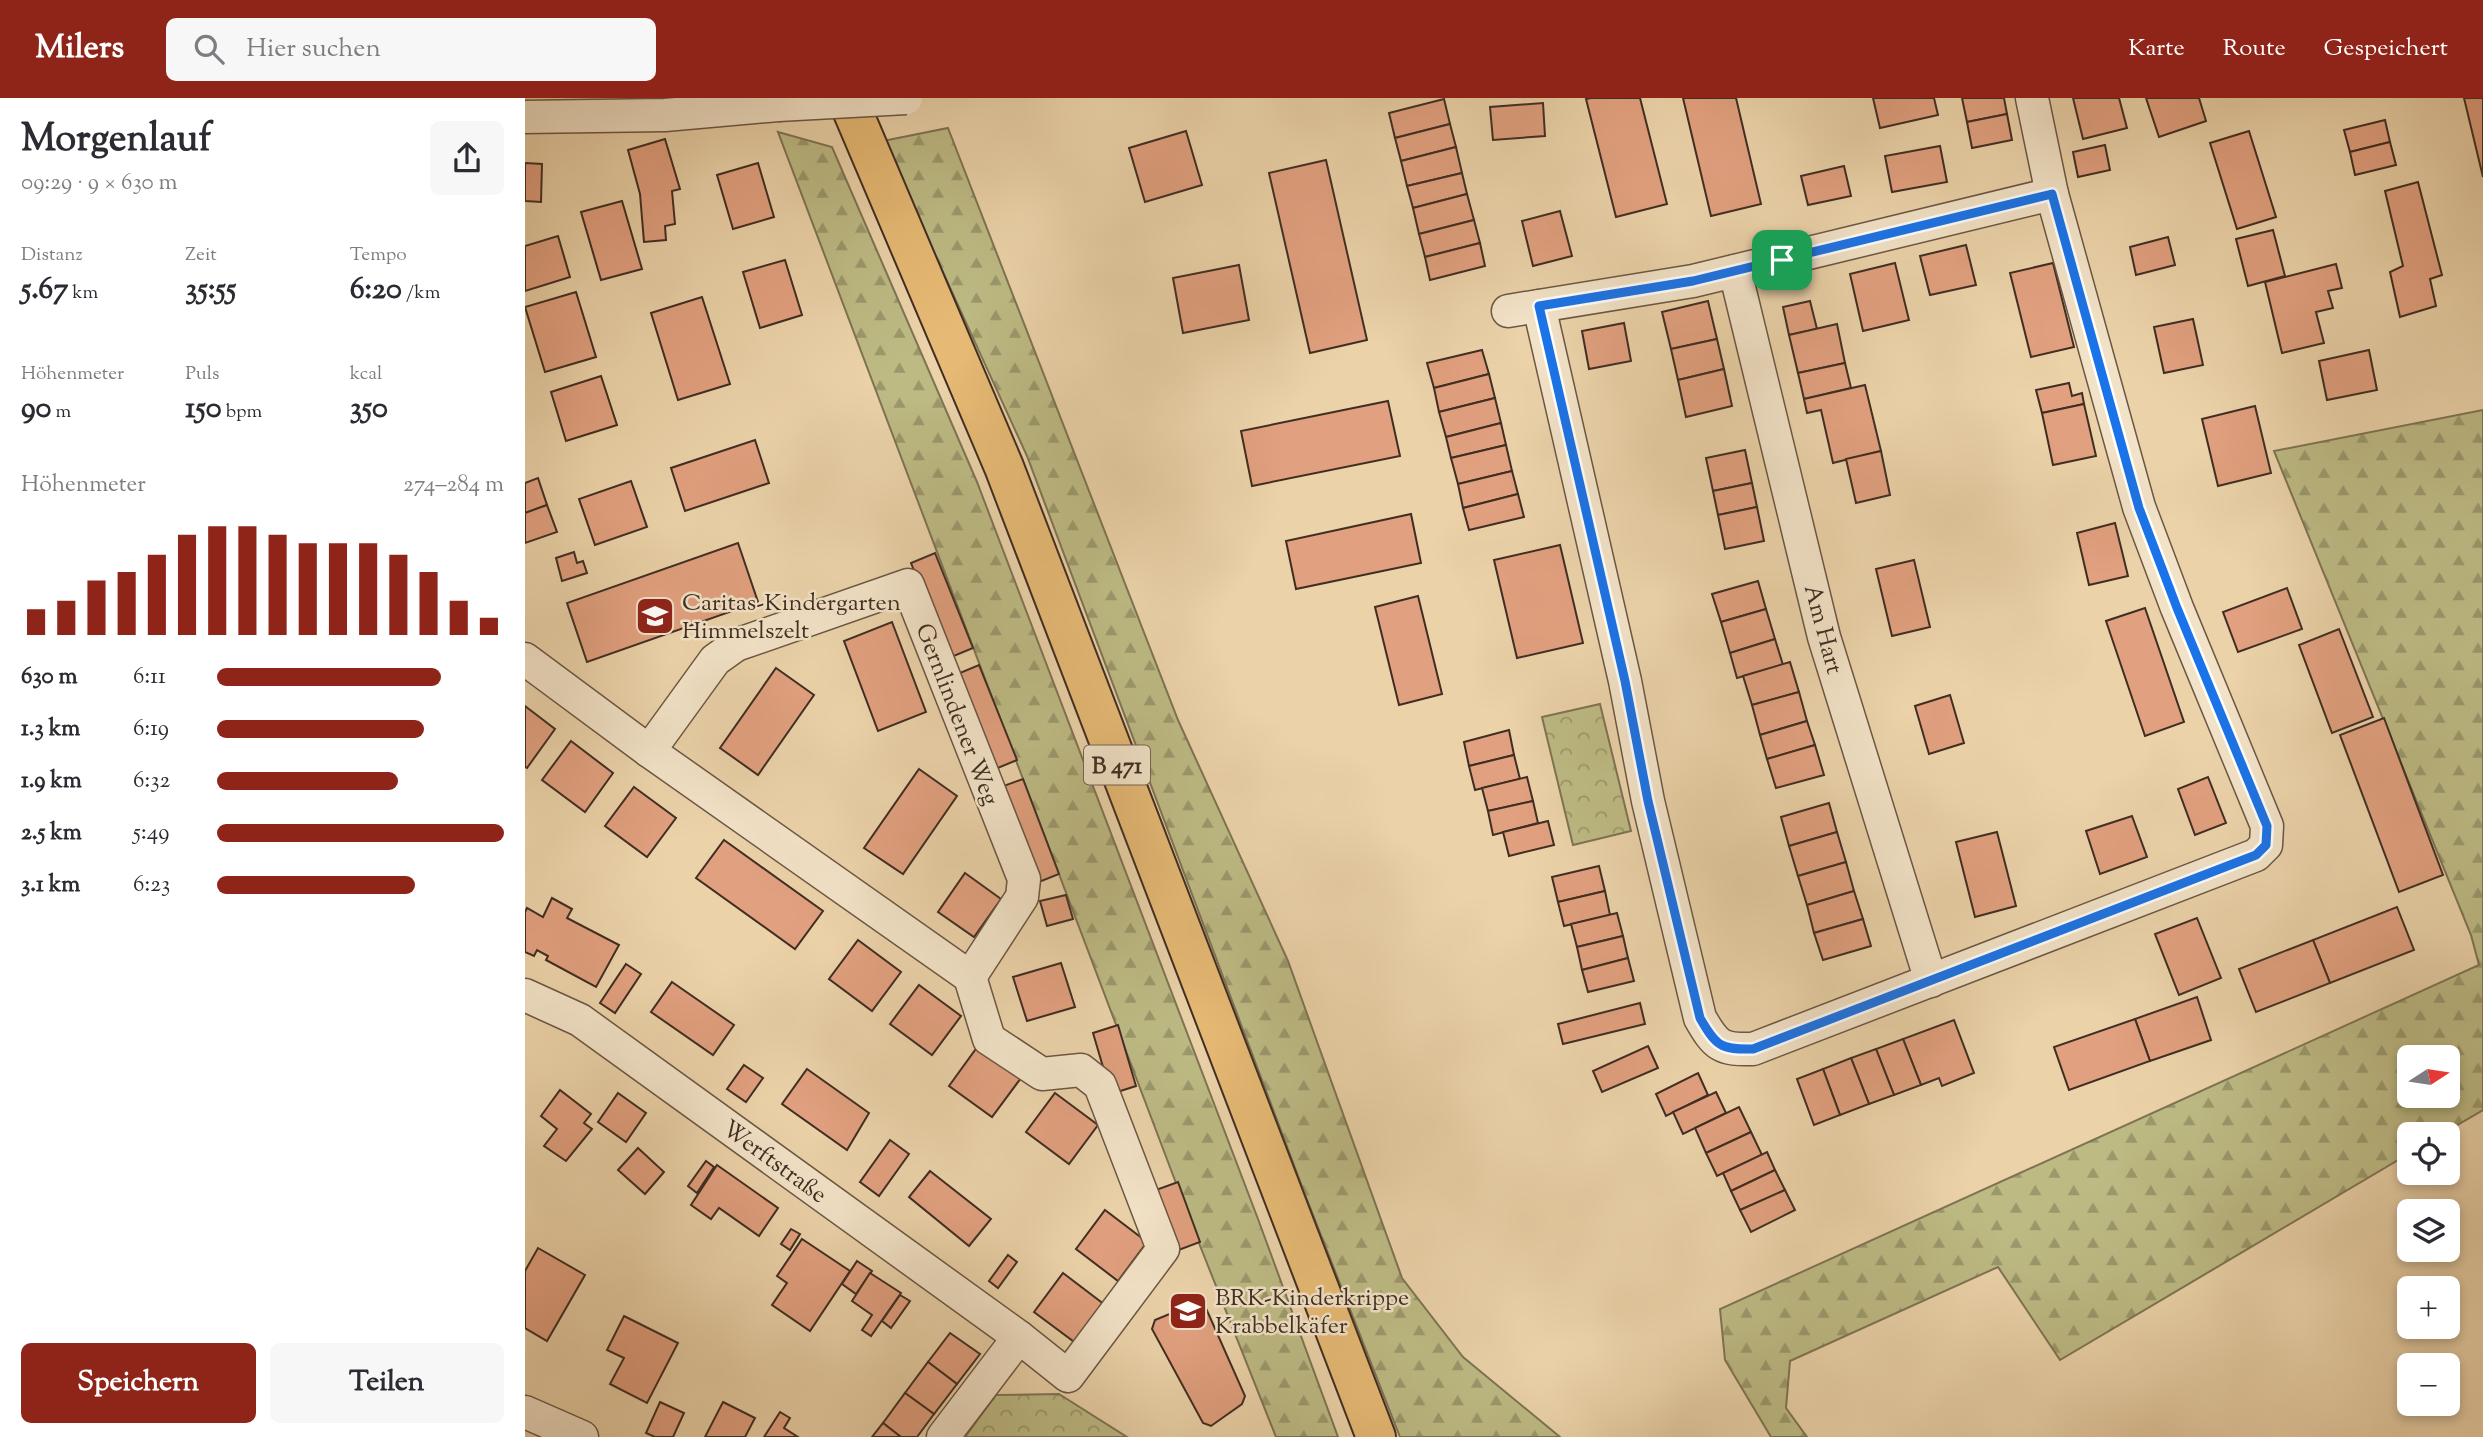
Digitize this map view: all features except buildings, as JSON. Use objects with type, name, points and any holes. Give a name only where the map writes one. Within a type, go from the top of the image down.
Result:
[{"type":"highway","name":"B 471","points":[[847,98],[1004,467],[1376,1437]]},
{"type":"street","points":[[525,117],[555,107],[665,114],[906,98]]},
{"type":"street","points":[[1539,306],[1625,681],[1648,801],[1700,1018],[1711,1037],[1730,1050],[1753,1049],[2256,855],[2266,845],[2267,826],[2139,508],[2052,194],[2032,98]]},
{"type":"street","points":[[1509,311],[1693,281],[2052,194]]},
{"type":"street","name":"Am Hart","points":[[1735,271],[1824,637],[1931,981]]},
{"type":"street","name":"Gernlindener Weg","points":[[649,751],[715,660],[736,646],[908,585],[1024,879],[1022,897],[970,977]]},
{"type":"street","points":[[525,659],[649,751],[970,977]]},
{"type":"street","name":"Werftstraße","points":[[525,995],[580,1020],[1019,1337],[1068,1376],[1163,1249],[1100,1085],[1081,1070],[1042,1074],[989,1039],[970,977]]},
{"type":"street","points":[[943,1437],[1019,1337]]},
{"type":"street","points":[[525,1412],[582,1437]]},
{"type":"green space","points":[[948,128],[1178,720],[1288,961],[1402,1278],[1463,1357],[1560,1437],[1400,1437],[1306,1197],[1027,456],[883,141]]},
{"type":"green space","points":[[778,132],[832,147],[977,482],[1258,1219],[1338,1437],[1276,1437],[1193,1228]]},
{"type":"green space","points":[[2483,410],[2483,1110],[2460,1123],[2397,1122],[2397,1161],[2060,1360],[1998,1267],[1790,1361],[1786,1408],[1807,1437],[1771,1437],[1725,1360],[1720,1309],[2479,965],[2471,935],[2274,451]]},
{"type":"green space","points":[[1600,704],[1631,831],[1573,845],[1542,717]]},
{"type":"green space","points":[[1059,1394],[1127,1437],[965,1437],[996,1395]]},
{"type":"place","name":"Caritas-Kindergarten Himmelszelt","points":[[655,616]]},
{"type":"place","name":"BRK-Kinderkrippe Krabbelkäfer","points":[[1188,1311]]},
{"type":"route","points":[[2052,194],[2139,508],[2267,826],[2266,845],[2256,855],[1753,1049],[1730,1050],[1711,1037],[1700,1018],[1648,801],[1625,681],[1539,306],[1693,281],[1782,260],[2052,194]]}]
